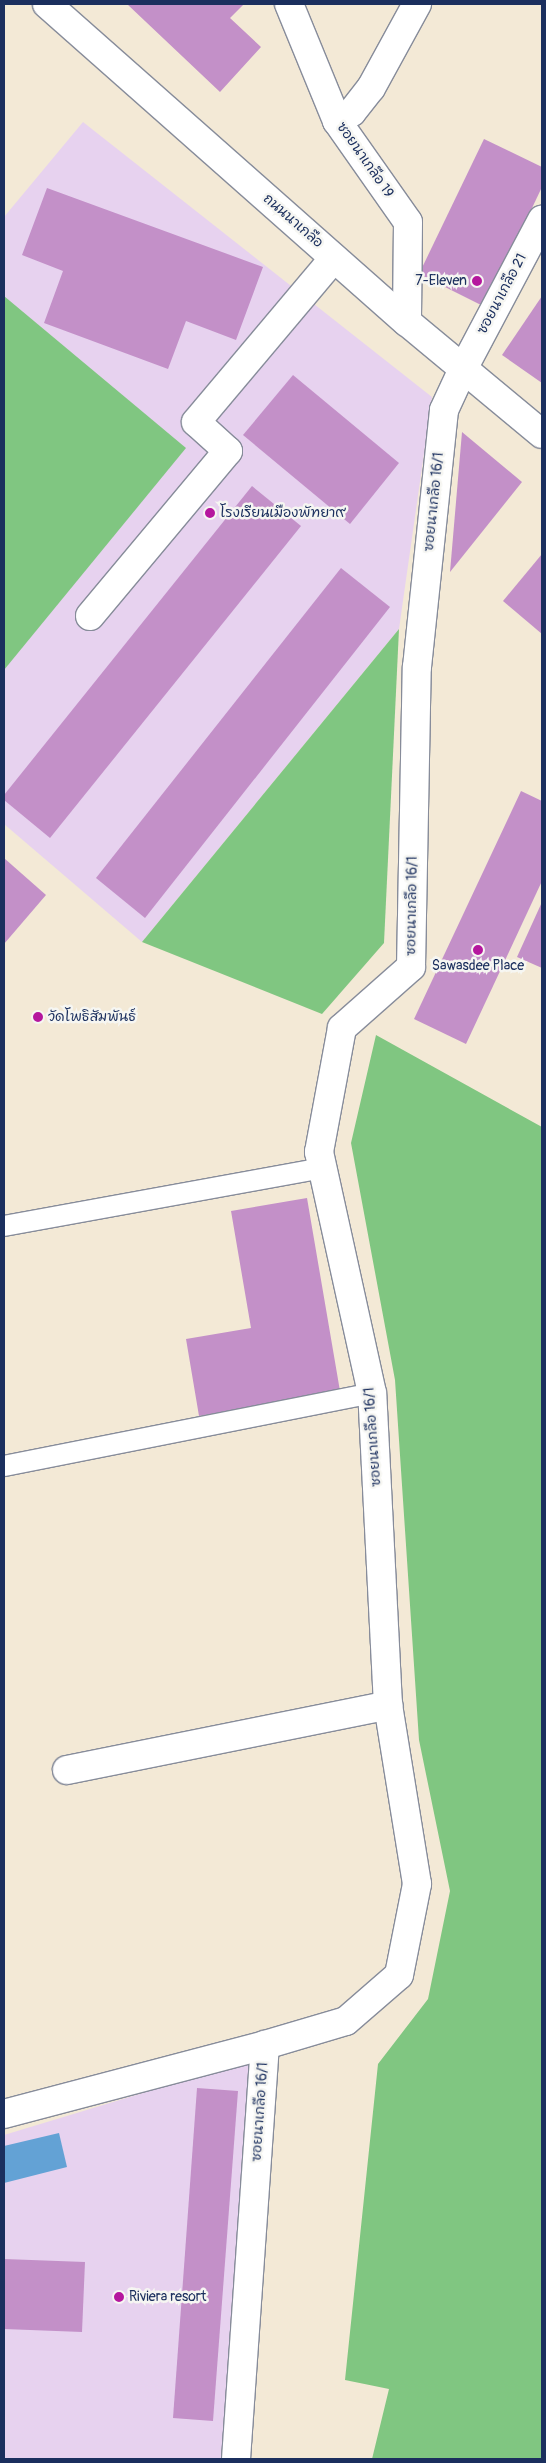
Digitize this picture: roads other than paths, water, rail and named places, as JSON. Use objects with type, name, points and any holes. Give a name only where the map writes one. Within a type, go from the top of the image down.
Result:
[{"type":"street","name":"ถนนนาเกลือ","points":[[47,4],[407,322],[542,434]]},
{"type":"street","name":"ซอยนาเกลือ 19","points":[[289,4],[337,121],[408,222],[407,322]]},
{"type":"street","points":[[337,121],[352,112],[371,88],[417,4]]},
{"type":"street","name":"ซอยนาเกลือ 21","points":[[462,369],[542,220]]},
{"type":"street","points":[[90,616],[228,451],[196,422],[334,258]]},
{"type":"street","name":"ซอยนาเกลือ 16/1","points":[[236,2459],[265,2045],[346,2021],[399,1975],[417,1884],[388,1705],[372,1393],[318,1152],[342,1028],[411,967],[417,667],[444,410],[462,369]]},
{"type":"street","points":[[66,1770],[388,1705]]},
{"type":"street","points":[[4,2114],[265,2045]]},
{"type":"lane","points":[[4,1226],[322,1168]]},
{"type":"lane","points":[[4,1466],[372,1393]]},
{"type":"water","points":[[59,2133],[67,2167],[4,2183],[4,2146]]},
{"type":"place","name":"7-Eleven","points":[[477,281]]},
{"type":"place","name":"โรงเรียนเมืองพัทยา๙","points":[[210,513]]},
{"type":"place","name":"Sawasdee Place","points":[[478,950]]},
{"type":"place","name":"วัดโพธิสัมพันธ์","points":[[38,1017]]},
{"type":"place","name":"Riviera resort","points":[[119,2297]]}]
